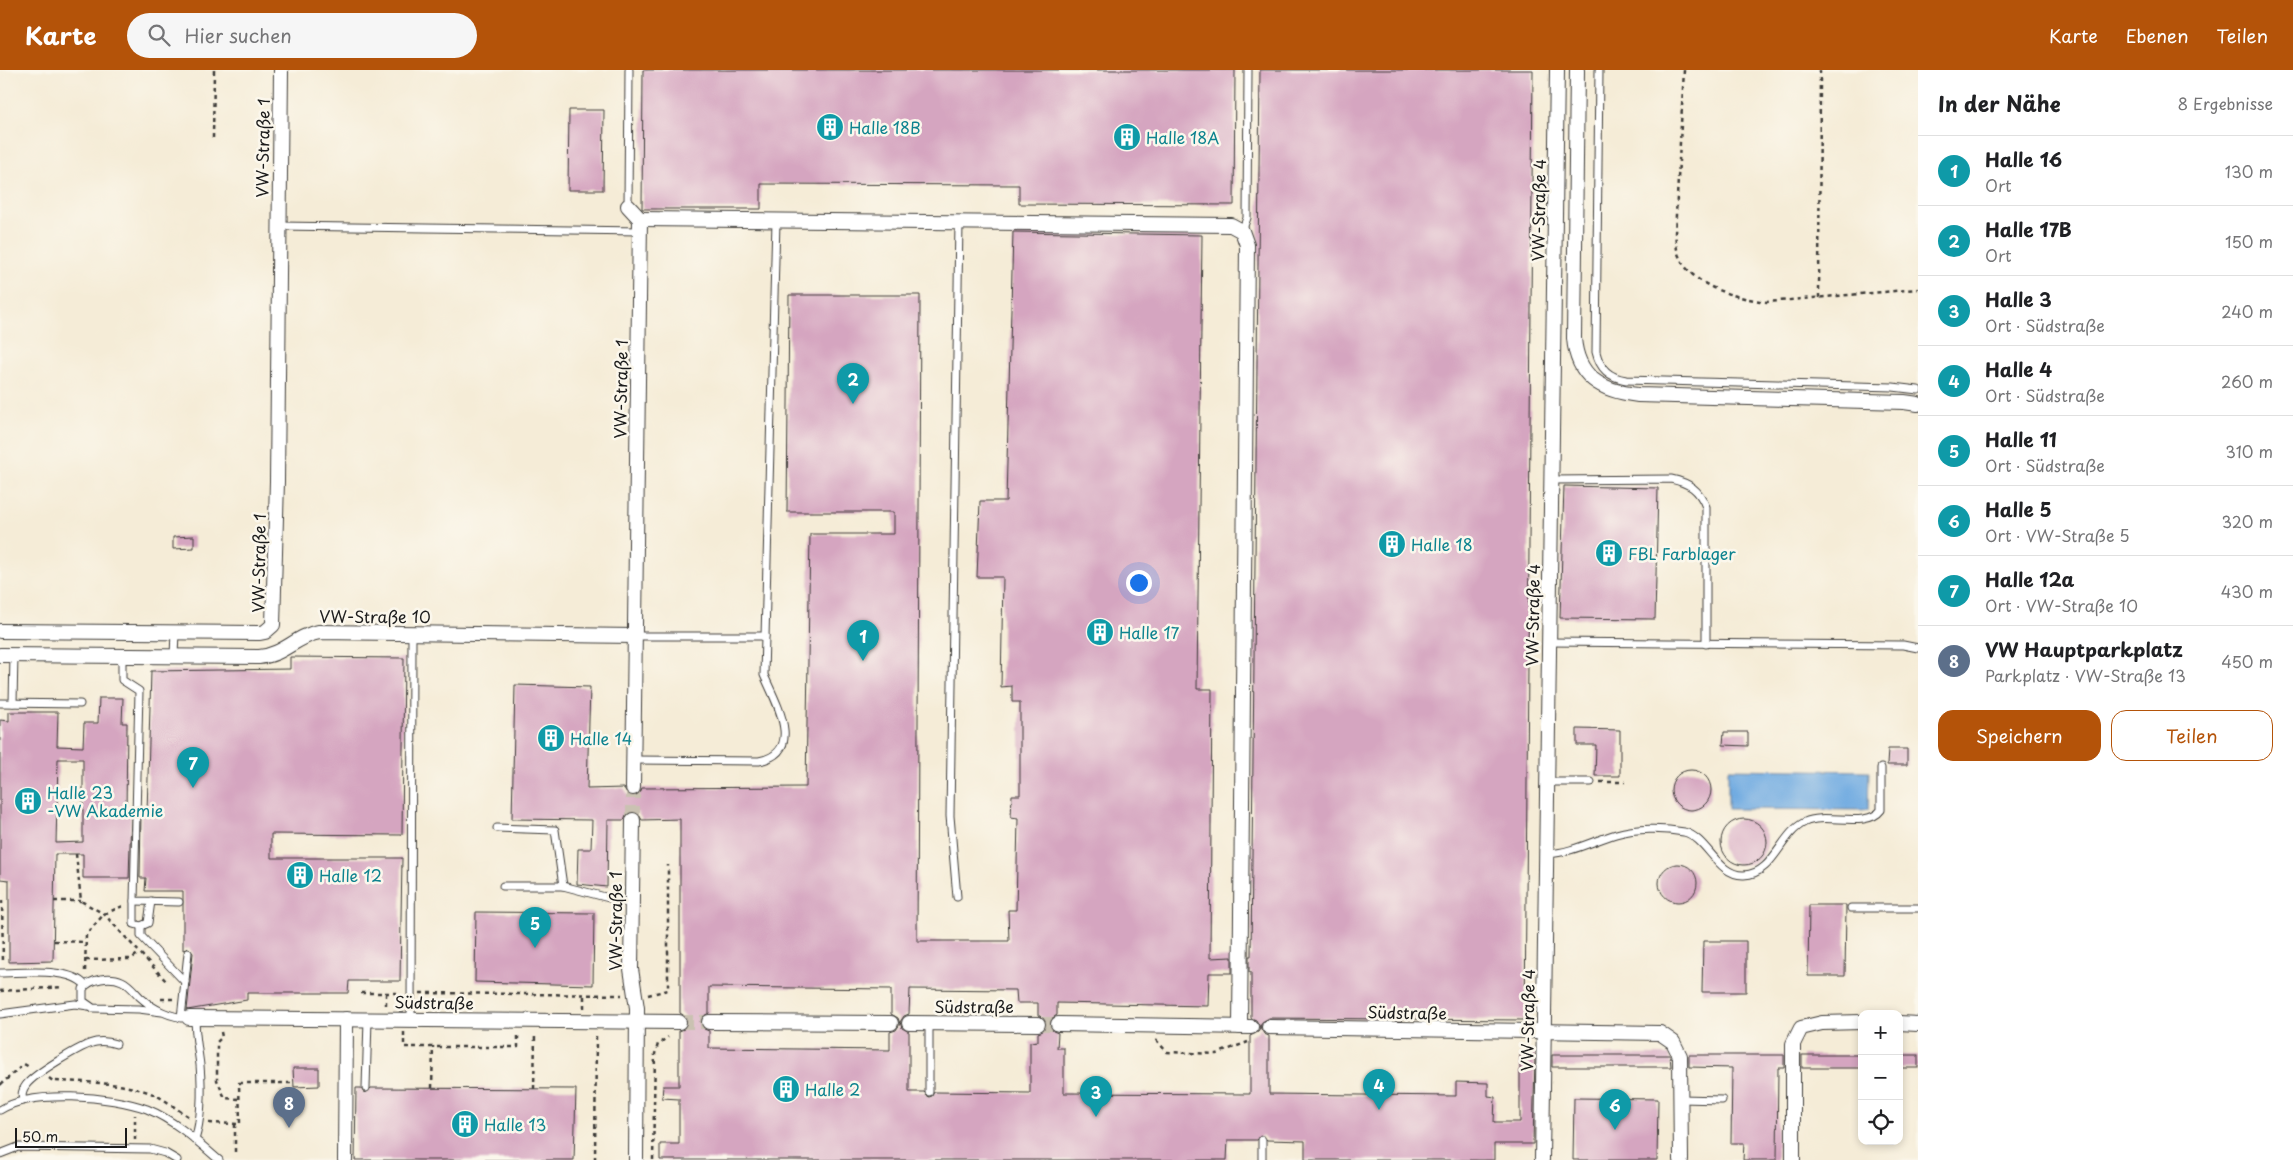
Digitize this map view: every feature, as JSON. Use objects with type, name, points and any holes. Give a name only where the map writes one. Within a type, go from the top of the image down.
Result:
[{"type":"street","name":"VW-Straße 1","points":[[0,630],[260,633],[270,629],[275,620],[280,70]]},
{"type":"street","name":"VW-Straße 4","points":[[1542,1160],[1557,70]]},
{"type":"street","points":[[1577,70],[1575,326],[1577,354],[1585,371],[1597,383],[1622,394],[1904,402],[1918,404]]},
{"type":"street","points":[[628,206],[640,225],[776,221],[1231,225],[1242,232],[1247,245],[1245,1027],[1058,1024]]},
{"type":"street","name":"VW-Straße 1","points":[[633,788],[640,225]]},
{"type":"street","name":"VW-Straße 10","points":[[7,655],[268,656],[279,653],[310,634],[319,632],[635,636]]},
{"type":"street","name":"VW-Straße 1","points":[[633,820],[631,969],[637,1022],[636,1160]]},
{"type":"street","name":"Südstraße","points":[[188,1018],[679,1022]]},
{"type":"street","points":[[345,1160],[346,1019]]},
{"type":"street","points":[[709,1022],[891,1023]]},
{"type":"street","points":[[1793,1160],[1793,1044],[1801,1028],[1822,1023],[1858,1022]]},
{"type":"street","name":"Südstraße","points":[[909,1023],[1038,1024]]},
{"type":"street","points":[[1903,1023],[1918,1024]]},
{"type":"street","name":"Südstraße","points":[[1269,1027],[1660,1033],[1673,1042],[1680,1056],[1680,1160]]},
{"type":"lane","points":[[628,206],[629,70]]},
{"type":"lane","points":[[1242,232],[1247,218],[1248,70]]},
{"type":"lane","points":[[1599,70],[1596,352],[1605,371],[1617,379],[1626,380],[1893,387],[1918,390]]},
{"type":"lane","points":[[634,760],[759,761],[767,759],[779,751],[784,737],[784,722],[764,675],[768,484],[775,327],[776,221]]},
{"type":"lane","points":[[957,896],[950,816],[959,222]]},
{"type":"lane","points":[[279,226],[640,225]]},
{"type":"lane","points":[[1552,480],[1671,479],[1684,482],[1694,488],[1701,496],[1706,507],[1706,644]]},
{"type":"lane","points":[[174,656],[175,632]]},
{"type":"lane","points":[[412,633],[412,1019]]},
{"type":"lane","points":[[635,636],[765,636]]},
{"type":"lane","points":[[1550,642],[1903,645],[1918,648]]},
{"type":"lane","points":[[7,655],[13,703]]},
{"type":"lane","points":[[122,656],[122,680],[139,691],[134,924],[141,926],[148,923],[150,919],[150,901]]},
{"type":"lane","points":[[0,703],[80,704]]},
{"type":"lane","points":[[1547,854],[1565,852],[1625,832],[1669,830],[1686,833],[1696,839],[1726,869],[1735,874],[1752,874],[1765,866],[1786,837],[1807,821],[1866,819],[1877,815],[1881,810],[1881,768]]},
{"type":"lane","points":[[1548,782],[1591,782]]},
{"type":"lane","points":[[497,828],[555,830],[563,886]]},
{"type":"lane","points":[[503,886],[563,886],[632,904]]},
{"type":"lane","points":[[134,901],[179,902]]},
{"type":"lane","points":[[1851,908],[1918,908]]},
{"type":"lane","points":[[141,926],[141,936],[185,982]]},
{"type":"lane","points":[[188,953],[183,998],[194,1036],[200,1068],[199,1122],[195,1140]]},
{"type":"lane","points":[[2,973],[66,974],[77,978],[85,985]]},
{"type":"lane","points":[[85,985],[98,979],[122,981],[145,1002],[162,1012]]},
{"type":"lane","points":[[85,985],[82,997],[88,1006]]},
{"type":"lane","points":[[0,1014],[75,1004],[162,1012],[188,1018]]},
{"type":"lane","points":[[366,1088],[368,1019]]},
{"type":"lane","points":[[929,1092],[930,1024]]},
{"type":"lane","points":[[23,1100],[22,1093],[25,1086],[39,1073],[94,1042],[116,1044]]},
{"type":"lane","points":[[0,1110],[23,1100],[40,1097],[61,1097],[136,1106],[164,1118],[219,1160]]},
{"type":"lane","points":[[1681,1099],[1722,1100]]},
{"type":"lane","points":[[1262,1140],[1262,1160]]},
{"type":"lane","points":[[0,1154],[18,1148],[135,1149],[160,1150],[177,1160]]},
{"type":"path","points":[[213,138],[214,70]]},
{"type":"path","points":[[1684,70],[1675,233],[1679,256],[1688,271],[1726,294],[1767,302],[1918,289]]},
{"type":"path","points":[[1819,298],[1820,70]]},
{"type":"path","points":[[1591,782],[1625,782]]},
{"type":"path","points":[[76,854],[81,901]]},
{"type":"path","points":[[360,993],[635,996],[653,995],[668,990],[668,865]]},
{"type":"path","points":[[2,900],[2,973]]},
{"type":"path","points":[[54,901],[81,901],[104,914],[183,998]]},
{"type":"path","points":[[0,991],[85,985],[86,935],[104,914],[134,901]]},
{"type":"path","points":[[54,941],[86,942]]},
{"type":"path","points":[[86,960],[131,959],[139,953]]},
{"type":"path","points":[[145,1002],[157,999],[183,998]]},
{"type":"path","points":[[221,1018],[222,1037],[216,1042],[217,1083],[226,1099],[239,1099]]},
{"type":"path","points":[[395,1031],[404,1031],[404,1046],[518,1047],[518,1032],[536,1032],[534,1089]]},
{"type":"path","points":[[590,1033],[596,1033],[595,1160]]},
{"type":"path","points":[[653,1160],[655,1054],[658,1044],[671,1035]]},
{"type":"path","points":[[1154,1037],[1167,1052],[1216,1054],[1250,1042]]},
{"type":"path","points":[[432,1088],[433,1046]]},
{"type":"path","points":[[240,1124],[239,1083],[291,1083]]},
{"type":"path","points":[[135,1149],[136,1089]]},
{"type":"path","points":[[235,1124],[235,1155]]},
{"type":"water","points":[[1728,769],[1869,771],[1868,810],[1728,809]]},
{"type":"building","name":"Halle 18B","points":[[643,70],[1235,70],[1234,205],[1019,204],[1019,185],[761,184],[761,209],[642,209]]},
{"type":"building","name":"Halle 18","points":[[1260,70],[1533,70],[1525,1020],[1269,1018],[1262,1022],[1260,1027],[1256,1020],[1251,1018],[1249,956],[1251,956]]},
{"type":"building","points":[[569,110],[604,110],[603,190],[568,190]]},
{"type":"building","points":[[1013,232],[1202,235],[1197,689],[1212,689],[1210,958],[1232,957],[1232,973],[1209,973],[1208,1006],[1057,1003],[1057,1015],[1051,1019],[1049,1024],[1053,1031],[1058,1033],[1057,1048],[1064,1048],[1064,1093],[1250,1094],[1250,1036],[1258,1032],[1260,1027],[1264,1034],[1269,1036],[1269,1094],[1456,1096],[1456,1082],[1488,1083],[1488,1096],[1495,1097],[1494,1122],[1520,1122],[1520,1055],[1535,1055],[1533,1144],[1494,1144],[1494,1160],[1305,1160],[1305,1141],[1267,1140],[1262,1135],[1257,1140],[1228,1140],[1227,1160],[660,1160],[660,1144],[679,1144],[679,1099],[662,1098],[663,1086],[679,1086],[679,1031],[684,1029],[688,1023],[686,1017],[680,1013],[680,819],[642,820],[638,813],[633,811],[626,815],[624,820],[608,820],[607,887],[577,884],[578,849],[591,849],[592,820],[512,819],[515,685],[590,687],[587,789],[624,788],[628,795],[633,797],[640,793],[642,788],[806,787],[810,534],[894,534],[894,512],[787,512],[789,295],[920,295],[917,941],[1009,941],[1008,910],[1016,910],[1018,818],[1011,817],[1012,795],[1020,795],[1020,702],[1012,702],[1012,686],[1001,687],[1003,577],[977,577],[980,501],[1006,501]],"holes":[[[709,987],[891,989],[891,1014],[898,1018],[900,1024],[896,1030],[890,1032],[890,1050],[709,1048],[709,1031],[704,1029],[700,1022],[702,1017],[709,1013]],[[910,989],[1016,990],[1017,1003],[1038,1003],[1038,1015],[1045,1019],[1047,1025],[1043,1031],[1038,1033],[1038,1041],[1030,1042],[1030,1093],[934,1092],[929,1097],[924,1092],[909,1092],[909,1032],[902,1028],[900,1022],[904,1016],[909,1014]]]},
{"type":"building","name":"FBL Farblager","points":[[1564,486],[1658,488],[1655,619],[1560,618]]},
{"type":"building","points":[[194,536],[194,548],[173,549],[173,537]]},
{"type":"building","points":[[290,657],[404,658],[402,835],[271,834],[271,858],[402,858],[400,981],[349,981],[348,993],[247,993],[247,1000],[187,1010],[193,953],[189,948],[183,950],[183,891],[145,891],[146,878],[140,878],[141,813],[147,813],[151,671],[290,669]]},
{"type":"building","name":"Halle 23 -VW Akademie","points":[[99,698],[123,698],[122,723],[127,723],[126,813],[131,813],[129,878],[83,878],[83,854],[55,854],[53,961],[9,962],[9,880],[0,879],[0,720],[9,721],[9,712],[58,712],[57,746],[83,747],[84,723],[98,723]],"holes":[[[58,759],[83,759],[83,842],[56,843]]]},
{"type":"building","points":[[1577,729],[1620,730],[1620,776],[1595,776],[1596,745],[1577,745]]},
{"type":"building","points":[[1724,732],[1748,732],[1748,746],[1723,745]]},
{"type":"building","points":[[1888,749],[1907,749],[1907,765],[1887,765]]},
{"type":"building","points":[[1695,770],[1702,773],[1708,779],[1711,790],[1710,798],[1702,807],[1695,810],[1687,810],[1680,807],[1672,798],[1671,786],[1674,779],[1683,771]]},
{"type":"building","points":[[1744,819],[1757,823],[1763,829],[1767,842],[1763,855],[1757,861],[1744,865],[1731,861],[1725,855],[1721,842],[1725,829],[1731,823]]},
{"type":"building","points":[[1678,864],[1691,870],[1697,883],[1691,896],[1678,902],[1665,896],[1659,883],[1665,870]]},
{"type":"building","points":[[1809,905],[1846,905],[1845,976],[1808,976]]},
{"type":"building","points":[[476,912],[594,913],[593,985],[475,982]]},
{"type":"building","points":[[1703,941],[1746,941],[1746,992],[1702,992]]},
{"type":"building","points":[[1552,1055],[1670,1055],[1671,1067],[1552,1067]]},
{"type":"building","points":[[1689,1055],[1784,1055],[1784,1068],[1778,1068],[1777,1160],[1743,1160],[1744,1143],[1731,1143],[1732,1068],[1689,1067]]},
{"type":"building","points":[[1802,1055],[1858,1055],[1858,1068],[1802,1068]]},
{"type":"building","points":[[1903,1055],[1918,1055],[1918,1068],[1903,1068]]},
{"type":"building","points":[[293,1068],[319,1068],[319,1086],[294,1087]]},
{"type":"building","name":"Halle 13","points":[[356,1088],[361,1088],[366,1093],[371,1088],[576,1089],[574,1160],[355,1160]]},
{"type":"building","points":[[1574,1098],[1658,1099],[1657,1160],[1573,1160]]},
{"type":"tunnel","points":[[633,788],[633,820]]},
{"type":"tunnel","points":[[679,1022],[709,1022]]},
{"type":"tunnel","points":[[1038,1024],[1058,1024]]},
{"type":"place","name":"Halle 18B","points":[[830,127]]},
{"type":"place","name":"Halle 18A","points":[[1127,137]]},
{"type":"place","name":"Halle 17B","points":[[853,404]]},
{"type":"place","name":"Halle 18","points":[[1392,544]]},
{"type":"place","name":"FBL Farblager","points":[[1609,553]]},
{"type":"place","name":"Halle 17","points":[[1100,632]]},
{"type":"place","name":"Halle 16","points":[[863,661]]},
{"type":"place","name":"Halle 14","points":[[551,738]]},
{"type":"place","name":"Halle 12a","points":[[193,788]]},
{"type":"place","name":"Halle 23 -VW Akademie","points":[[28,801]]},
{"type":"place","name":"Halle 12","points":[[300,875]]},
{"type":"place","name":"Halle 11","points":[[535,948]]},
{"type":"place","name":"Halle 2","points":[[786,1089]]},
{"type":"place","name":"Halle 4","points":[[1379,1110]]},
{"type":"place","name":"Halle 3","points":[[1096,1117]]},
{"type":"place","name":"Halle 13","points":[[465,1124]]},
{"type":"place","name":"VW Hauptparkplatz","points":[[289,1128]]},
{"type":"place","name":"Halle 5","points":[[1615,1130]]}]
